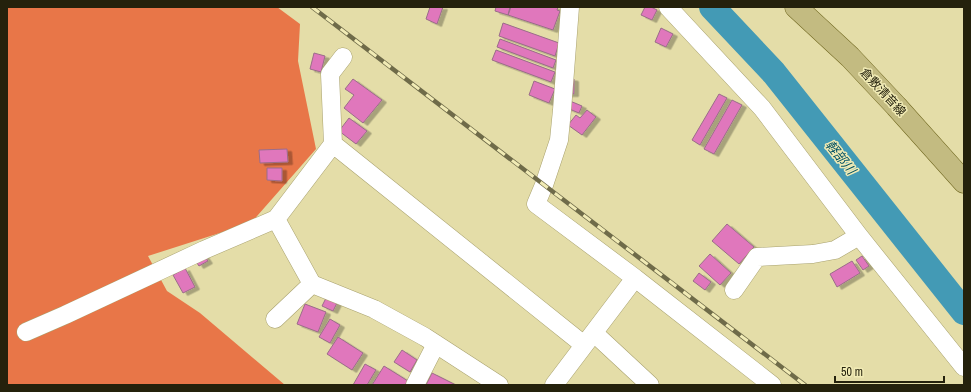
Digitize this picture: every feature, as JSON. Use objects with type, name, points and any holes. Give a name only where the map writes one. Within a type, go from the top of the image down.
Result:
[{"type":"main road","name":"倉敷清音線","points":[[796,7],[855,62],[964,182]]},
{"type":"street","points":[[570,7],[562,110],[558,140],[544,185],[536,204],[635,278],[772,385]]},
{"type":"street","points":[[668,7],[762,108],[859,236],[964,367]]},
{"type":"street","points":[[26,332],[276,219],[333,144],[330,74],[343,57]]},
{"type":"street","points":[[333,144],[650,385]]},
{"type":"street","points":[[276,219],[312,284],[374,309],[436,344],[500,385]]},
{"type":"street","points":[[734,290],[757,258],[813,254],[835,250],[859,236]]},
{"type":"street","points":[[554,385],[635,278]]},
{"type":"street","points":[[275,319],[312,284]]},
{"type":"street","points":[[415,385],[436,344]]},
{"type":"shaded area","points":[[7,7],[277,7],[300,24],[298,61],[316,149],[251,223],[148,256],[167,291],[200,313],[285,385],[7,385]]},
{"type":"building","points":[[430,7],[443,7],[437,24],[426,19]]},
{"type":"building","points":[[496,7],[510,7],[508,15],[495,11]]},
{"type":"building","points":[[511,7],[558,7],[557,10],[560,11],[553,30],[508,15]]},
{"type":"building","points":[[645,7],[651,7],[657,10],[652,20],[641,15]]},
{"type":"building","points":[[503,23],[559,43],[555,56],[499,36]]},
{"type":"building","points":[[661,28],[673,34],[666,47],[655,42]]},
{"type":"building","points":[[500,39],[556,60],[553,68],[497,47]]},
{"type":"building","points":[[496,50],[555,72],[551,82],[492,60]]},
{"type":"building","points":[[314,53],[325,56],[321,72],[310,69]]},
{"type":"building","points":[[568,78],[574,79],[574,94],[567,94]]},
{"type":"building","points":[[353,79],[382,100],[363,123],[344,108],[354,95],[345,89]]},
{"type":"building","points":[[534,81],[555,89],[549,103],[529,95]]},
{"type":"building","points":[[719,94],[727,98],[700,145],[692,140]]},
{"type":"building","points":[[732,100],[742,105],[714,154],[704,149]]},
{"type":"building","points":[[570,101],[582,106],[579,113],[567,108]]},
{"type":"building","points":[[587,110],[596,117],[582,135],[568,125],[576,115],[580,118]]},
{"type":"building","points":[[349,118],[367,131],[356,144],[339,131]]},
{"type":"building","points":[[287,149],[288,162],[260,163],[259,150]]},
{"type":"building","points":[[267,168],[282,168],[282,181],[267,180]]},
{"type":"building","points":[[727,224],[754,247],[739,264],[712,241]]},
{"type":"building","points":[[710,254],[731,273],[720,285],[699,266]]},
{"type":"building","points":[[204,255],[208,261],[199,266],[195,260]]},
{"type":"building","points":[[862,256],[869,266],[863,270],[856,260]]},
{"type":"building","points":[[852,261],[860,273],[837,287],[830,274]]},
{"type":"building","points":[[185,268],[195,287],[183,293],[173,275]]},
{"type":"building","points":[[699,273],[711,282],[705,290],[693,281]]},
{"type":"building","points":[[327,296],[338,301],[333,311],[322,306]]},
{"type":"building","points":[[305,304],[326,312],[318,332],[297,324]]},
{"type":"building","points":[[330,319],[340,325],[330,343],[319,337]]},
{"type":"building","points":[[338,337],[363,353],[352,370],[327,354]]},
{"type":"building","points":[[402,350],[417,360],[410,372],[394,362]]},
{"type":"building","points":[[365,364],[376,370],[367,385],[353,385]]},
{"type":"building","points":[[384,366],[408,381],[405,385],[372,385]]},
{"type":"building","points":[[432,373],[456,385],[426,385]]},
{"type":"waterway","name":"軽部川","points":[[712,7],[774,73],[964,312]]},
{"type":"railway","points":[[312,7],[805,385]]}]
